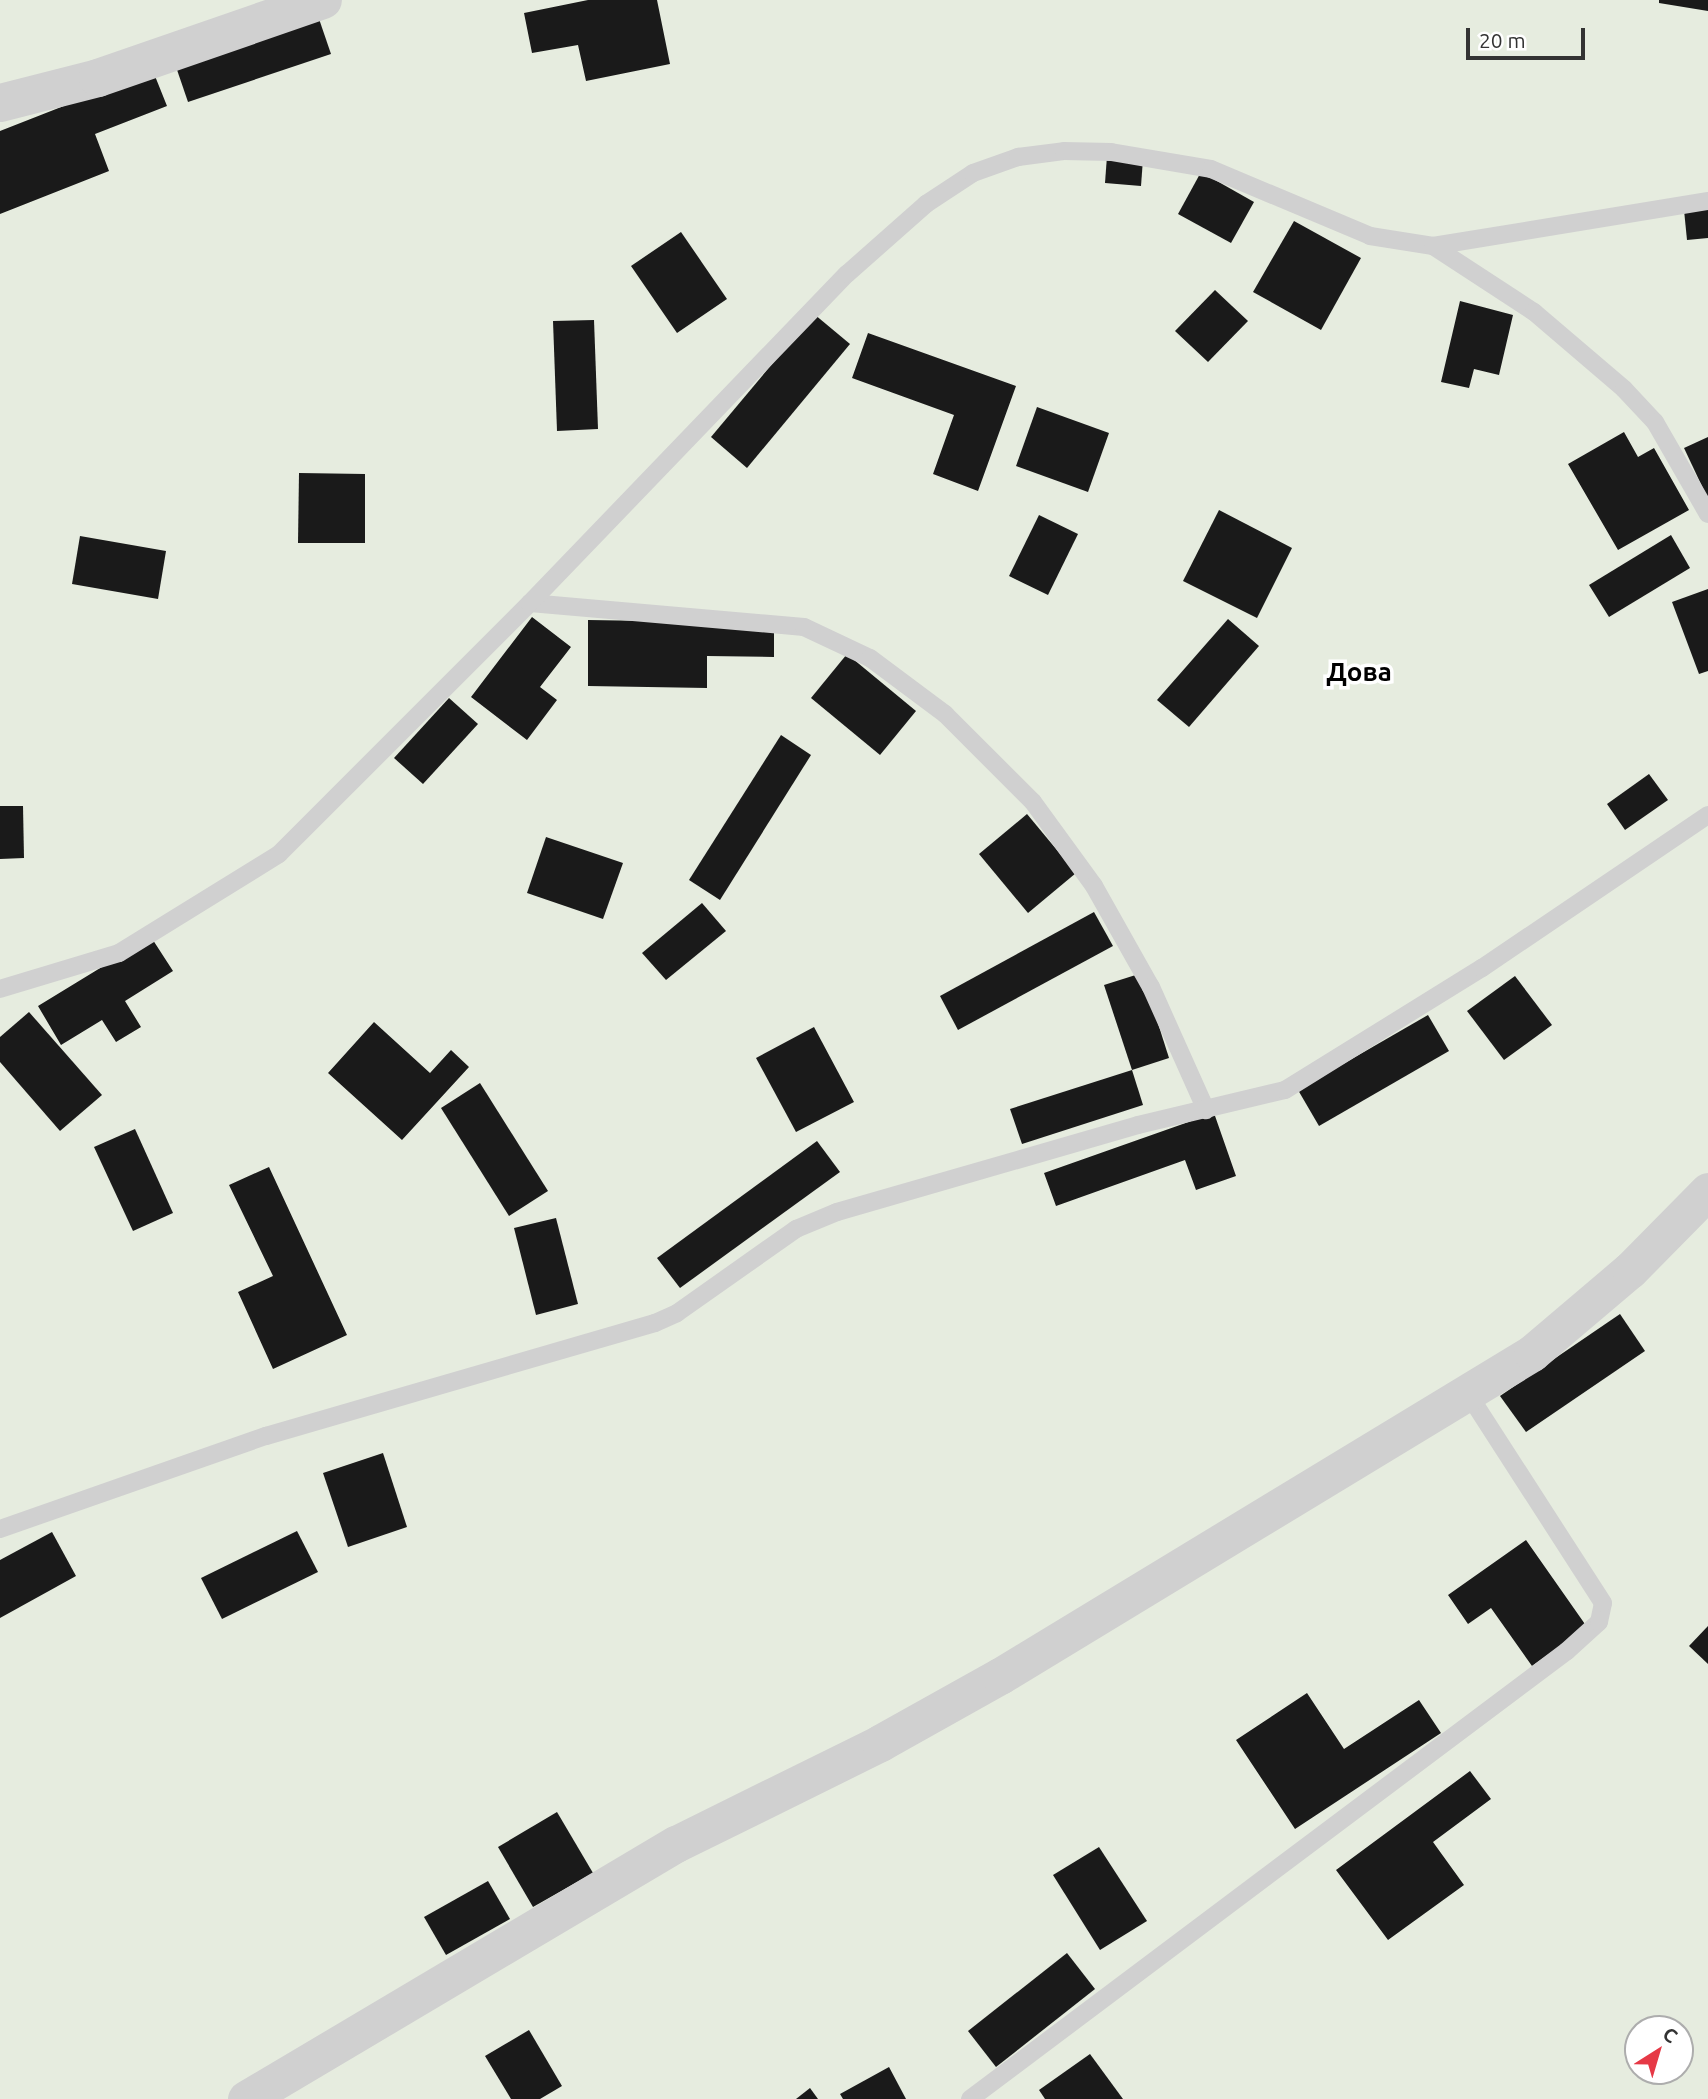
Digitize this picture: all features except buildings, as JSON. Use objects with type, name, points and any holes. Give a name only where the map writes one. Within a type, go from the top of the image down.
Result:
[{"type":"street","points":[[0,103],[98,78],[323,0]]},
{"type":"street","points":[[246,2099],[677,1844],[880,1743],[1000,1675],[1467,1392],[1559,1332],[1630,1270],[1708,1191]]},
{"type":"lane","points":[[0,989],[119,953],[279,854],[530,603],[847,274],[949,187],[996,162],[1064,151],[1111,152],[1212,169],[1370,236],[1433,246],[1708,201]]},
{"type":"lane","points":[[1433,246],[1534,312],[1623,388],[1655,422],[1708,514]]},
{"type":"lane","points":[[530,603],[804,626],[860,653],[934,706],[981,746],[1033,802],[1094,886],[1151,987],[1206,1110]]},
{"type":"lane","points":[[0,1529],[266,1436],[655,1323],[686,1307],[796,1229],[837,1212],[1086,1140],[1285,1090],[1345,1055],[1708,815]]},
{"type":"lane","points":[[970,2099],[1567,1651],[1598,1622],[1603,1603],[1467,1392]]},
{"type":"shaded area","points":[[0,0],[1708,0],[1708,2099],[0,2099]]},
{"type":"district","name":"Дова","points":[[1359,672]]}]
